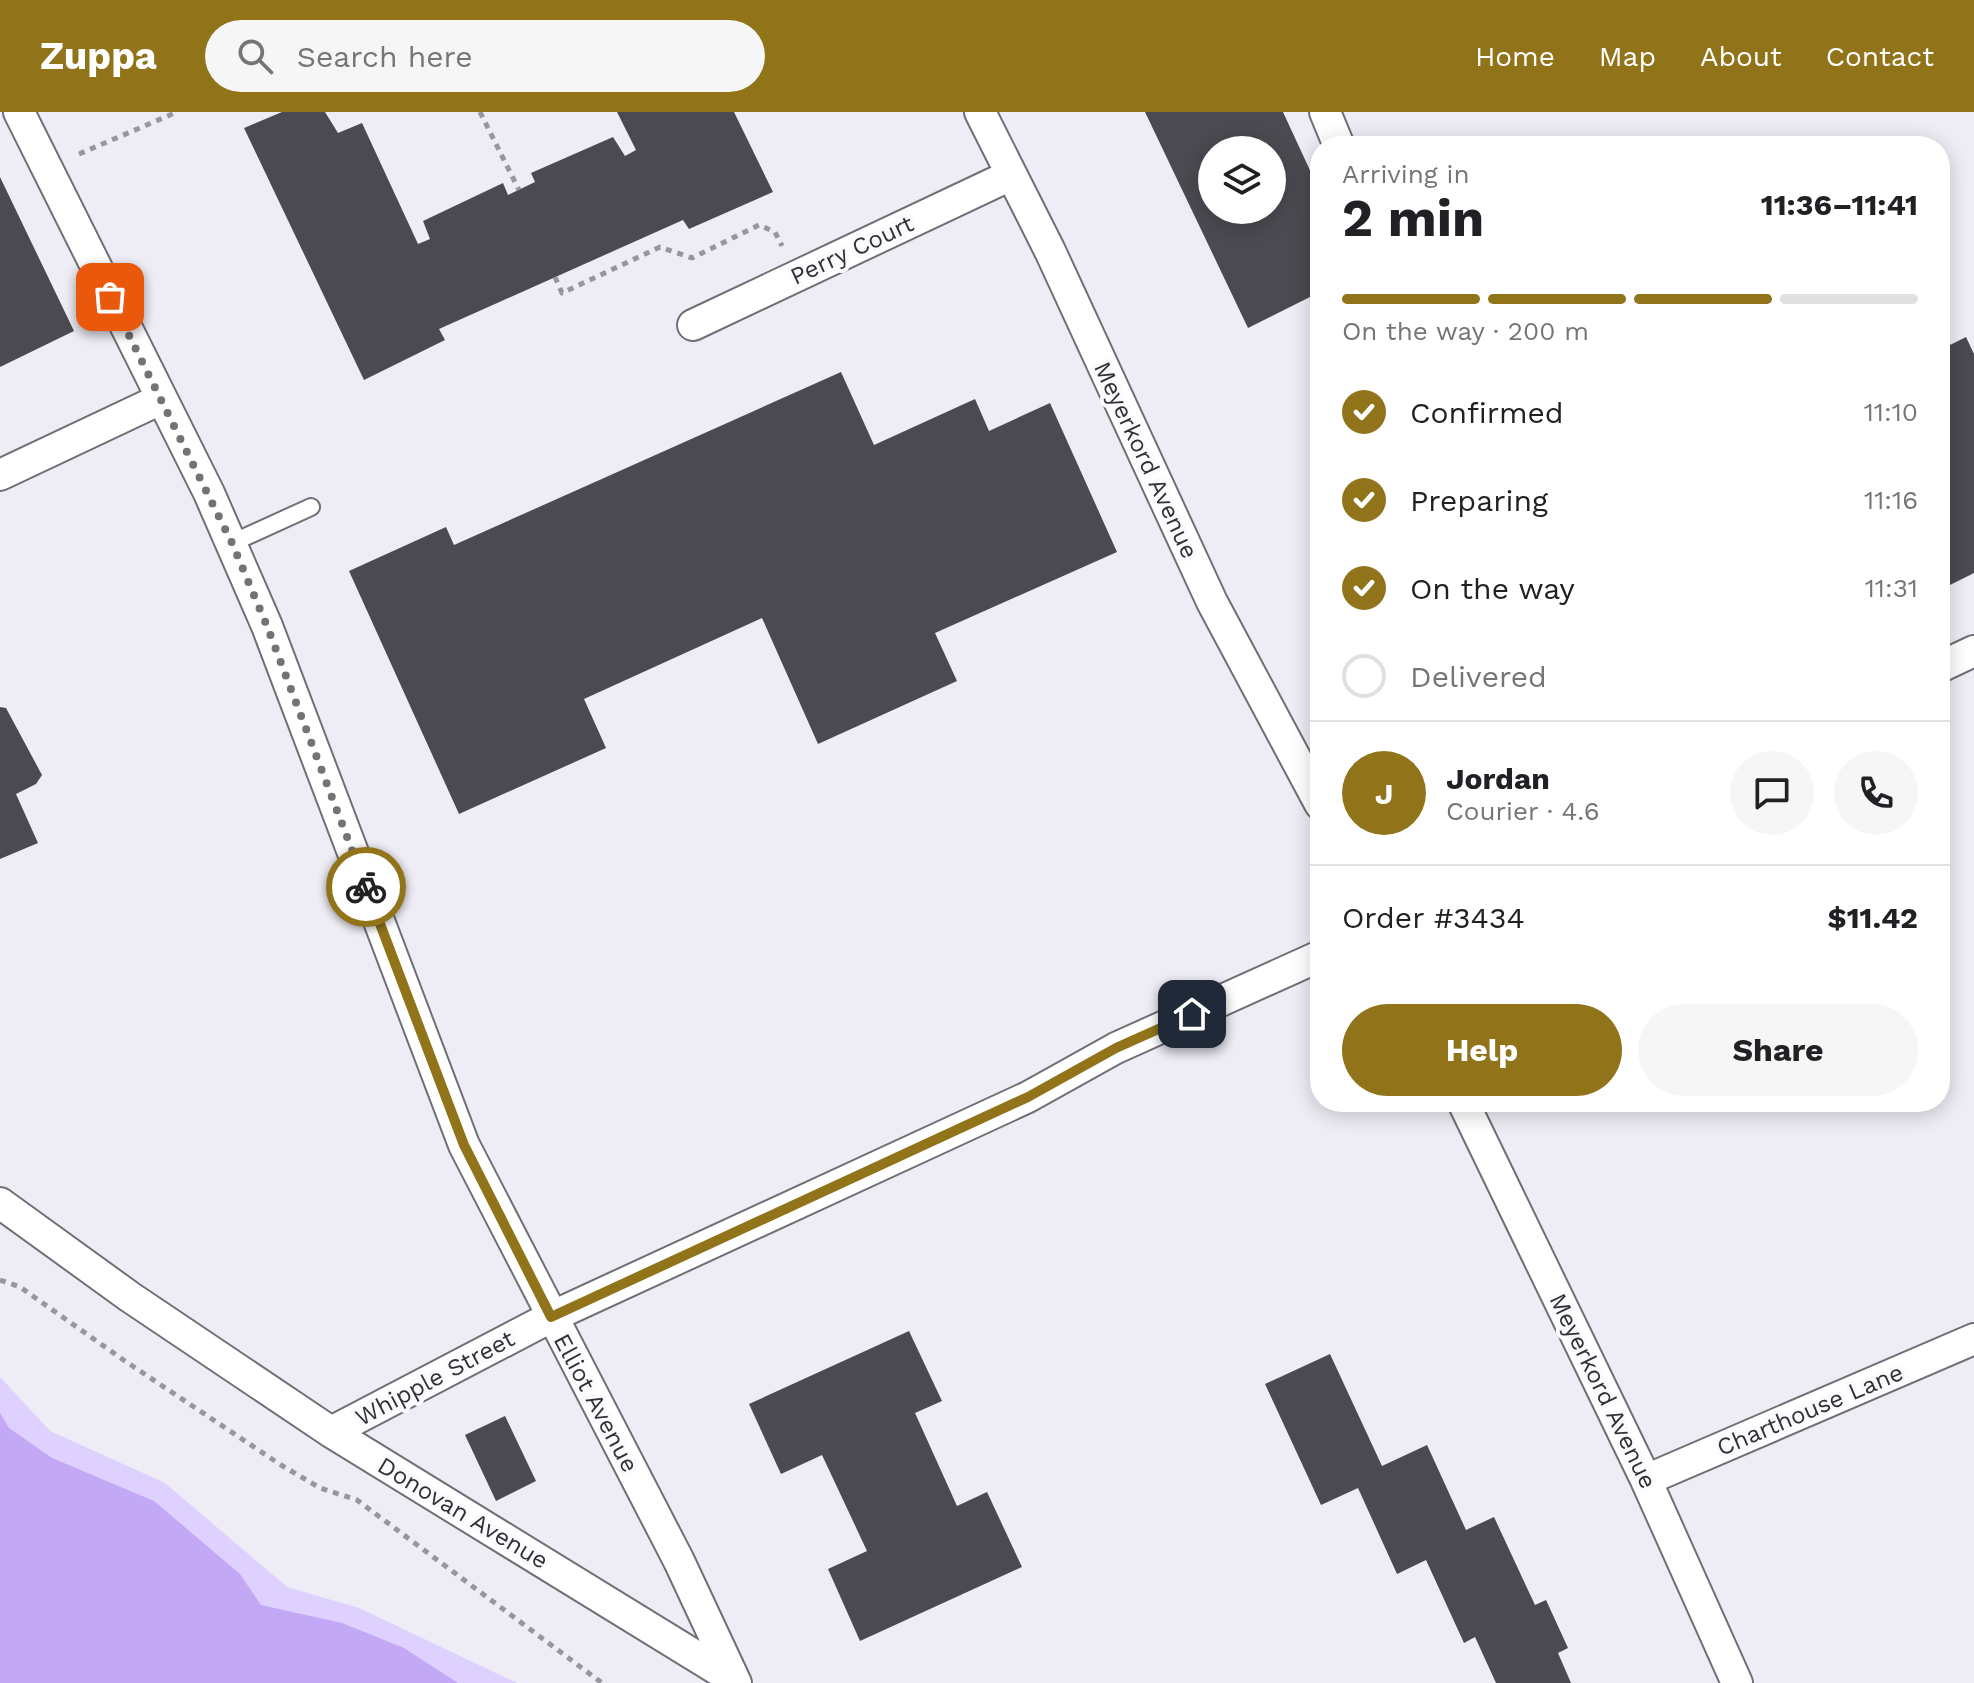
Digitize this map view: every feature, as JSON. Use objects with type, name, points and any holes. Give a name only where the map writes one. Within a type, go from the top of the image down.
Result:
[{"type":"street","name":"Elliot Avenue","points":[[19,112],[232,543],[267,626],[464,1145],[679,1561],[734,1681]]},
{"type":"street","name":"Meyerkord Avenue","points":[[980,112],[1050,251],[1212,602],[1310,785]]},
{"type":"street","points":[[1325,112],[1335,136]]},
{"type":"street","name":"Perry Court","points":[[693,325],[1011,175]]},
{"type":"street","points":[[0,475],[161,399]]},
{"type":"street","points":[[1950,662],[1974,651]]},
{"type":"street","name":"Whipple Street","points":[[331,1432],[551,1317],[1028,1097],[1116,1048],[1310,961]]},
{"type":"street","name":"Meyerkord Avenue","points":[[1468,1112],[1646,1480],[1737,1683]]},
{"type":"street","name":"Donovan Avenue","points":[[0,1203],[130,1297],[331,1432],[734,1681]]},
{"type":"street","name":"Charthouse Lane","points":[[1646,1480],[1974,1339]]},
{"type":"lane","points":[[232,543],[311,507]]},
{"type":"path","points":[[46,168],[177,112]]},
{"type":"path","points":[[480,112],[519,190]]},
{"type":"path","points":[[555,277],[562,293],[660,247],[692,258],[759,225],[775,232],[796,276]]},
{"type":"path","points":[[0,1280],[20,1287],[281,1465],[320,1488],[357,1500],[602,1683]]},
{"type":"shaded area","points":[[0,1377],[50,1431],[165,1483],[287,1587],[359,1608],[517,1683],[0,1683]]},
{"type":"shaded area","points":[[0,1413],[9,1428],[52,1458],[154,1501],[240,1574],[261,1605],[342,1623],[404,1648],[458,1683],[0,1683]]},
{"type":"building","points":[[282,112],[325,112],[338,133],[362,123],[418,244],[430,239],[423,221],[503,183],[508,195],[535,182],[531,173],[613,137],[625,156],[636,150],[617,112],[734,112],[773,192],[689,229],[683,220],[439,329],[445,340],[364,380],[244,128]]},
{"type":"building","points":[[1145,112],[1283,112],[1310,170],[1310,297],[1248,328],[1198,224],[1286,224],[1286,136],[1198,136],[1198,223]]},
{"type":"building","points":[[0,177],[74,331],[0,367]]},
{"type":"building","points":[[1966,337],[1974,354],[1974,573],[1950,585],[1950,345]]},
{"type":"building","points":[[841,372],[874,445],[975,399],[989,431],[1050,403],[1117,552],[935,633],[957,681],[818,744],[762,618],[584,699],[606,748],[459,814],[349,571],[446,527],[454,545]]},
{"type":"building","points":[[0,707],[6,708],[42,775],[36,784],[16,794],[38,843],[0,859]]},
{"type":"building","points":[[909,1331],[942,1401],[915,1413],[957,1506],[987,1492],[1022,1567],[860,1641],[828,1569],[867,1551],[822,1455],[781,1474],[749,1404]]},
{"type":"building","points":[[1330,1354],[1382,1466],[1427,1445],[1466,1530],[1494,1517],[1535,1605],[1546,1600],[1568,1648],[1558,1653],[1571,1683],[1496,1683],[1475,1637],[1464,1643],[1426,1560],[1397,1574],[1358,1488],[1321,1505],[1265,1384]]},
{"type":"building","points":[[505,1416],[536,1481],[496,1501],[465,1435]]},
{"type":"way so far","points":[[110,297],[232,543],[267,626],[366,887]]},
{"type":"route","points":[[366,887],[464,1145],[551,1317],[1028,1097],[1116,1048],[1192,1014]]}]
